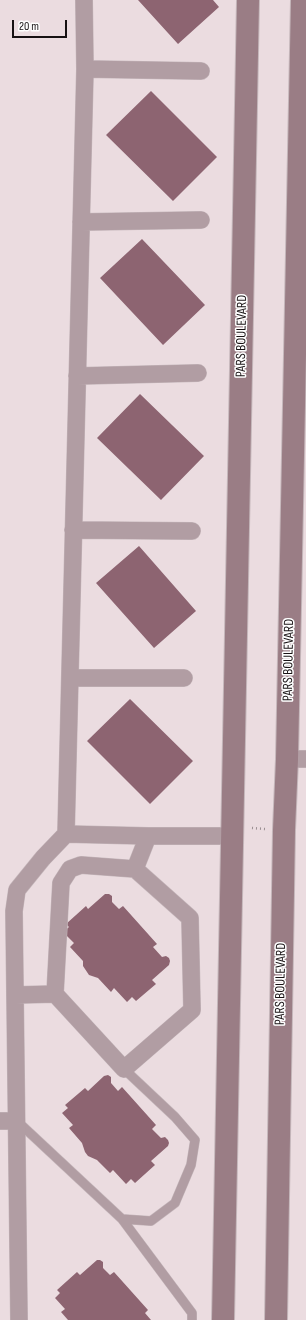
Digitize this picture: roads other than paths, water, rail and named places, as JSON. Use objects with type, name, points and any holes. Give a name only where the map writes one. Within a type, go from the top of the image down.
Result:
[{"type":"main road","name":"PARS BOULEVARD","points":[[223,1320],[248,0]]},
{"type":"main road","name":"PARS BOULEVARD","points":[[276,1320],[284,830],[297,759],[302,0]]},
{"type":"street","points":[[19,1320],[8,1121],[15,995],[14,912],[17,890],[43,858],[66,834],[81,222],[84,0]]},
{"type":"street","points":[[84,69],[202,71]]},
{"type":"street","points":[[81,222],[201,220]]},
{"type":"street","points":[[77,376],[198,373]]},
{"type":"street","points":[[74,530],[192,531]]},
{"type":"street","points":[[70,678],[184,678]]},
{"type":"street","points":[[66,834],[148,836],[232,832]]},
{"type":"street","points":[[135,868],[148,836]]},
{"type":"street","points":[[81,865],[135,868],[190,918],[192,1010],[124,1069],[55,994],[62,883],[70,869],[81,865]]},
{"type":"street","points":[[15,995],[55,994]]},
{"type":"lane","points":[[122,1219],[151,1221],[175,1203],[191,1165],[195,1140],[175,1116],[124,1069]]},
{"type":"lane","points":[[8,1121],[122,1219],[192,1313],[192,1320]]}]
